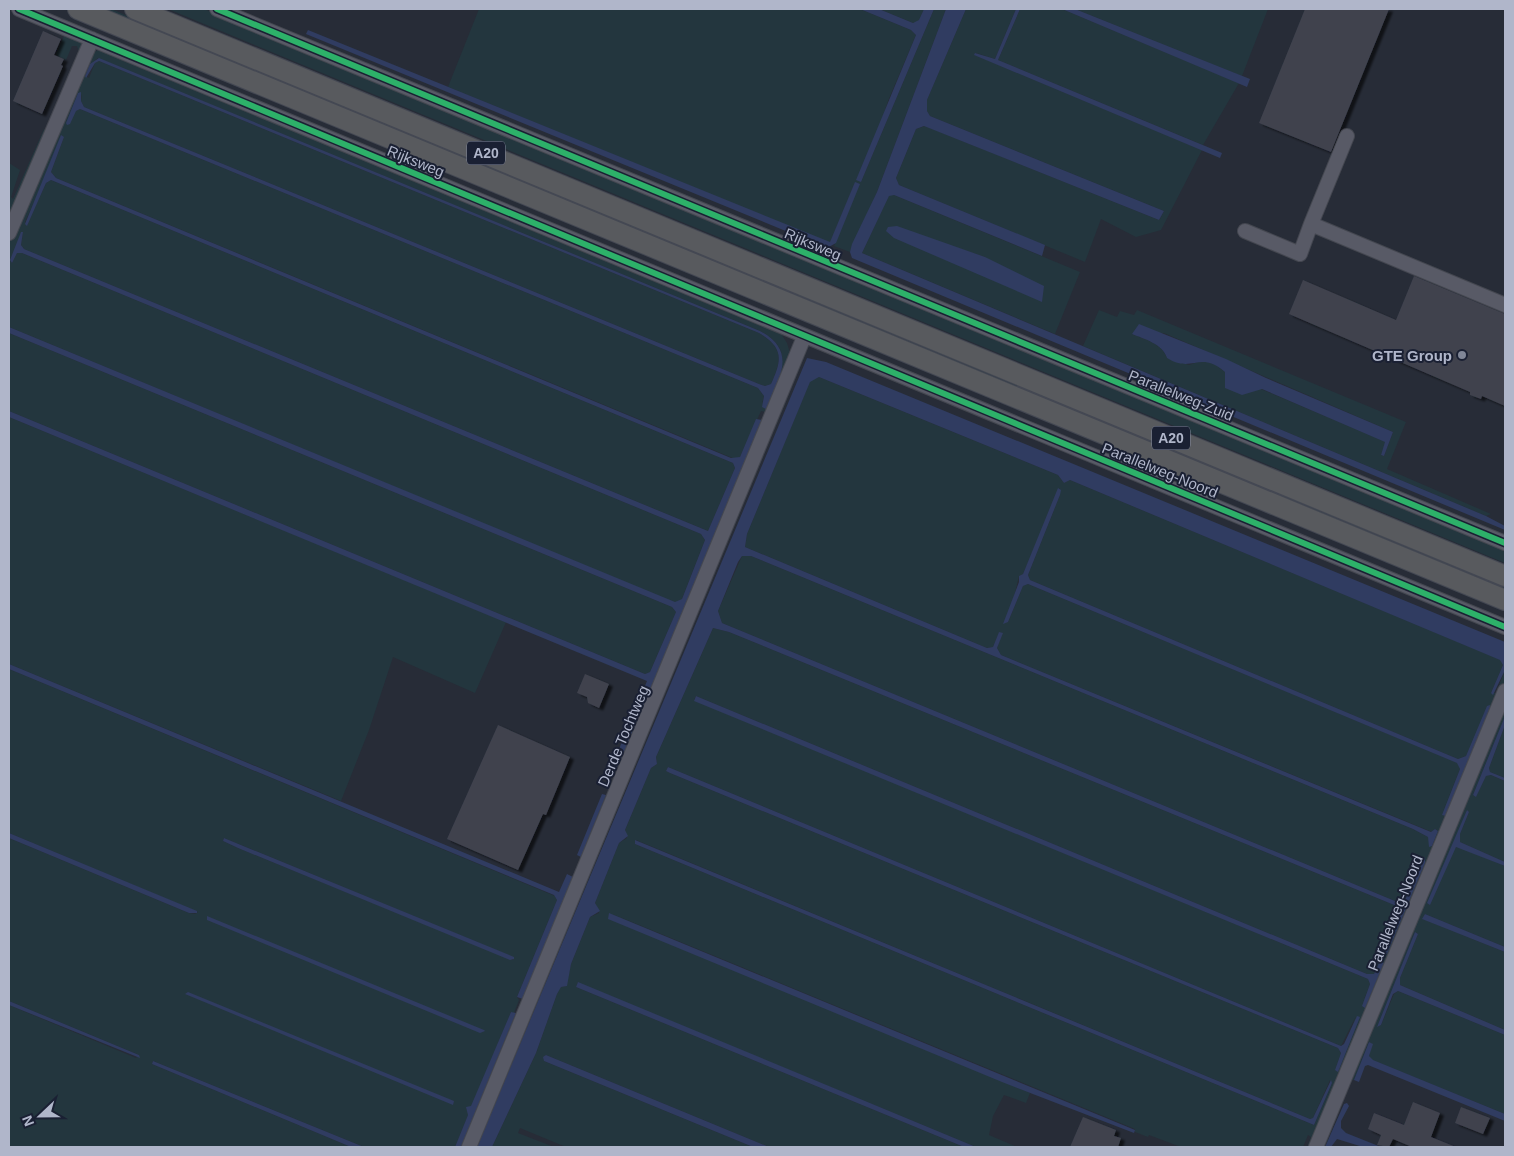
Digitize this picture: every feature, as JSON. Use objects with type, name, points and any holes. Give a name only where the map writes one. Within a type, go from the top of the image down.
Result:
[{"type":"highway","name":"Rijksweg","points":[[78,9],[1505,600]]},
{"type":"highway","name":"A20","points":[[135,9],[1505,576]]},
{"type":"street","name":"Rijksweg","points":[[19,9],[804,337]]},
{"type":"street","name":"Rijksweg","points":[[217,9],[847,272]]},
{"type":"street","points":[[9,233],[92,39]]},
{"type":"street","points":[[1245,231],[1300,254],[1346,136]]},
{"type":"street","points":[[1312,224],[1505,305]]},
{"type":"street","name":"Parallelweg-Zuid","points":[[847,272],[1505,543]]},
{"type":"street","name":"Parallelweg-Noord","points":[[804,337],[1505,627]]},
{"type":"street","name":"Derde Tochtweg","points":[[469,1147],[804,337]]},
{"type":"street","name":"Parallelweg-Noord","points":[[1316,1147],[1505,691]]},
{"type":"shaded area","points":[[95,9],[111,9],[1505,585],[1505,592]]},
{"type":"shaded area","points":[[168,9],[204,9],[1505,549],[1505,563]]},
{"type":"shaded area","points":[[479,9],[860,9],[911,30],[916,35],[888,101],[861,182],[934,9],[946,9],[877,192],[850,252],[834,246],[859,184],[855,183],[830,243],[448,87]]},
{"type":"shaded area","points":[[879,9],[924,9],[919,21],[913,23]]},
{"type":"shaded area","points":[[966,9],[1016,9],[995,59],[976,53],[975,55],[1202,150],[1161,230],[1136,237],[1101,219],[1085,262],[899,185],[896,178],[916,129],[925,126],[1159,220],[1164,211],[930,116],[927,111],[927,100]]},
{"type":"shaded area","points":[[1020,9],[1062,9],[1239,83],[1203,145],[998,60]]},
{"type":"shaded area","points":[[1075,9],[1268,9],[1242,76]]},
{"type":"shaded area","points":[[65,34],[83,42],[79,52],[77,46],[72,46],[66,60],[56,55]]},
{"type":"shaded area","points":[[98,50],[104,51],[780,332],[787,343],[791,356],[766,412],[761,411],[740,457],[735,459],[56,178],[51,172],[64,137],[25,222],[27,225],[46,183],[51,180],[733,463],[735,468],[708,531],[24,249],[21,245],[23,232],[10,260],[12,263],[17,253],[22,253],[701,534],[705,540],[682,599],[675,603],[9,327],[9,243],[72,93],[93,53]],"holes":[[[98,58],[760,331],[772,339],[779,347],[782,356],[779,374],[762,404],[764,396],[758,388],[80,109],[76,111],[82,94],[81,101],[84,107],[765,386],[771,384],[779,361],[779,355],[773,344],[759,333],[99,61],[95,63],[89,78],[85,76],[91,64]]]},
{"type":"shaded area","points":[[44,129],[47,133],[9,223],[9,163],[20,170],[11,197],[13,199]]},
{"type":"shaded area","points":[[889,195],[894,195],[1080,272],[1055,334],[862,253]],"holes":[[[955,247],[985,257],[1041,301],[979,273]]]},
{"type":"shaded area","points":[[1099,310],[1117,317],[1120,311],[1134,315],[1137,310],[1406,422],[1387,469],[1491,514],[1486,516],[1083,346]],"holes":[[[1164,333],[1393,432],[1384,456],[1381,455],[1386,442],[1261,389],[1204,360],[1189,365],[1167,358],[1162,349],[1132,334]]]},
{"type":"shaded area","points":[[9,333],[672,607],[676,612],[650,672],[645,674],[9,411]]},
{"type":"shaded area","points":[[819,377],[1058,475],[1064,483],[1070,480],[1501,660],[1503,665],[1491,693],[1496,693],[1505,670],[1505,683],[1313,1147],[1307,1147],[1311,1137],[1308,1135],[1303,1147],[1181,1147],[1149,1135],[1148,1137],[1135,1132],[1135,1129],[610,913],[1030,1093],[1026,1103],[1004,1095],[993,1116],[989,1135],[1017,1147],[976,1147],[578,983],[576,987],[964,1147],[769,1147],[546,1055],[544,1061],[753,1147],[566,1147],[520,1128],[518,1133],[554,1147],[492,1147],[536,1053],[560,987],[566,986],[571,964],[590,917],[599,913],[595,903],[619,843],[627,838],[625,830],[651,768],[657,764],[656,757],[713,628],[729,632],[1399,907],[1401,911],[1385,954],[1425,857],[1406,898],[1403,901],[1395,901],[722,623],[718,611],[742,556],[751,556],[1413,829],[1428,837],[1432,846],[1438,831],[1435,829],[1432,832],[1001,655],[997,648],[1002,633],[999,633],[993,647],[987,648],[745,547],[747,534],[810,381]],"holes":[[[1060,488],[1060,495],[1028,575],[1030,580],[1458,759],[1466,756],[1487,706],[1442,814],[1460,769],[1458,763],[1028,584],[1023,586],[1008,622],[1019,576],[1023,574]],[[696,696],[1367,974],[1374,974],[1380,962],[1362,1005],[1370,984],[1368,979],[694,700]],[[668,767],[1341,1046],[1356,1016],[1335,1070],[1341,1053],[1338,1048],[666,771]],[[636,840],[1310,1119],[1313,1118],[1330,1080],[1332,1083],[1314,1125],[635,844]]]},
{"type":"shaded area","points":[[9,417],[506,622],[475,693],[393,657],[369,730],[341,801],[9,664]]},
{"type":"shaded area","points":[[9,669],[555,896],[557,900],[517,997],[519,1000],[514,1013],[511,1012],[455,1147],[364,1147],[153,1061],[152,1064],[351,1147],[9,1147],[9,1005],[136,1058],[139,1055],[9,1001],[9,838],[189,913],[195,914],[198,912],[9,833]],"holes":[[[224,838],[513,957],[513,960],[238,848],[223,841]]]},
{"type":"shaded area","points":[[1505,700],[1505,716],[1473,795],[1476,796],[1486,776],[1491,775],[1505,781],[1505,862],[1460,842],[1460,834],[1469,812],[1467,810],[1452,854],[1456,847],[1462,848],[1505,866],[1505,947],[1425,914],[1423,919],[1505,952],[1505,1030],[1400,985],[1400,978],[1418,934],[1415,932],[1377,1027],[1381,1025],[1394,994],[1398,991],[1505,1035],[1505,1114],[1372,1060],[1369,1056],[1372,1044],[1369,1042],[1354,1080],[1350,1079]]},
{"type":"shaded area","points":[[1505,725],[1505,778],[1490,772],[1489,768]]},
{"type":"water","points":[[860,9],[879,9],[913,23],[919,20],[924,9],[934,9],[861,182],[856,180],[916,35],[911,30]]},
{"type":"water","points":[[946,9],[966,9],[927,100],[927,111],[930,116],[1164,211],[1159,220],[924,126],[916,129],[896,178],[899,185],[1045,245],[1042,256],[894,195],[889,196],[862,253],[1486,516],[1505,526],[1505,530],[852,258],[850,252],[852,244],[877,192]]},
{"type":"water","points":[[1016,9],[1020,9],[998,60],[1222,153],[1220,158],[974,55],[975,53],[995,59]]},
{"type":"water","points":[[1062,9],[1075,9],[1250,79],[1247,87]]},
{"type":"water","points":[[308,30],[830,242],[855,182],[860,184],[836,243],[827,248],[306,34]]},
{"type":"water","points":[[99,58],[760,331],[779,347],[782,356],[780,374],[768,406],[766,409],[762,407],[764,396],[758,388],[80,109],[76,111],[70,124],[67,125],[66,123],[78,93],[81,92],[81,101],[84,107],[759,384],[765,386],[771,384],[779,361],[779,355],[773,344],[759,333],[99,61],[95,63],[86,78],[85,76],[90,64]]},
{"type":"water","points":[[61,135],[64,137],[51,172],[56,178],[731,458],[740,457],[756,419],[762,420],[620,764],[615,768],[612,766],[647,681],[9,417],[9,411],[645,674],[650,672],[676,612],[672,607],[9,333],[9,327],[675,602],[682,599],[705,540],[701,534],[22,253],[17,253],[12,263],[10,260],[21,232],[23,232],[21,245],[24,249],[708,531],[735,468],[733,463],[51,180],[46,183],[27,226],[25,224]]},
{"type":"water","points":[[897,226],[985,257],[1044,286],[1042,302],[894,238],[886,231],[888,227]]},
{"type":"water","points":[[1139,324],[1226,359],[1393,432],[1384,456],[1381,455],[1385,442],[1262,389],[1242,395],[1225,388],[1225,372],[1209,363],[1183,364],[1167,358],[1162,349],[1132,334]]},
{"type":"water","points":[[807,358],[826,362],[1505,642],[1505,670],[1493,695],[1491,693],[1503,665],[1500,660],[1070,480],[1064,483],[1058,475],[819,377],[810,382],[747,534],[745,547],[987,648],[993,647],[999,632],[1003,633],[997,648],[1001,655],[1431,832],[1435,829],[1438,831],[1432,846],[1429,847],[1428,837],[1413,829],[751,556],[742,556],[738,562],[718,611],[722,623],[1395,901],[1403,901],[1406,898],[1425,857],[1425,863],[1387,954],[1384,954],[1401,911],[1399,907],[729,632],[713,628],[656,757],[657,764],[651,768],[625,830],[628,836],[619,843],[595,903],[600,911],[590,917],[571,964],[567,986],[561,987],[557,994],[536,1053],[492,1147],[477,1147]]},
{"type":"water","points":[[1058,488],[1061,490],[1060,495],[1028,575],[1030,580],[1458,759],[1466,756],[1487,706],[1490,705],[1490,710],[1446,816],[1442,815],[1460,769],[1457,763],[1028,584],[1023,586],[1008,622],[1003,624],[1019,582],[1019,576],[1023,574]]},
{"type":"water","points":[[9,664],[559,892],[567,874],[573,877],[523,999],[517,997],[557,900],[554,895],[9,669]]},
{"type":"water","points":[[696,696],[1367,974],[1374,974],[1380,961],[1384,963],[1365,1008],[1362,1006],[1370,984],[1368,979],[694,701]]},
{"type":"water","points":[[1505,716],[1505,725],[1489,768],[1490,772],[1505,778],[1505,781],[1491,775],[1486,776],[1476,797],[1473,795]]},
{"type":"water","points":[[668,767],[1341,1046],[1344,1044],[1357,1016],[1360,1017],[1338,1072],[1335,1070],[1341,1053],[1338,1048],[670,773],[666,771]]},
{"type":"water","points":[[602,794],[606,795],[581,857],[577,855]]},
{"type":"water","points":[[1467,810],[1469,812],[1460,834],[1460,842],[1505,862],[1505,866],[1456,847],[1430,905],[1427,903]]},
{"type":"water","points":[[9,833],[197,911],[197,913],[189,913],[9,838]]},
{"type":"water","points":[[224,838],[514,957],[514,959],[510,960],[238,848],[223,841]]},
{"type":"water","points":[[635,840],[1310,1119],[1313,1118],[1331,1080],[1332,1083],[1314,1125],[635,844]]},
{"type":"water","points":[[609,913],[1135,1130],[1134,1133],[1002,1082],[608,919]]},
{"type":"water","points":[[1425,914],[1505,947],[1505,952],[1422,919]]},
{"type":"water","points":[[207,916],[485,1031],[480,1033],[207,920]]},
{"type":"water","points":[[1415,932],[1418,934],[1400,978],[1400,985],[1505,1030],[1505,1035],[1398,991],[1393,994],[1381,1025],[1377,1027]]},
{"type":"water","points":[[578,982],[976,1147],[964,1147],[576,987]]},
{"type":"water","points":[[188,992],[454,1101],[453,1105],[185,994]]},
{"type":"water","points":[[9,1001],[139,1055],[140,1058],[9,1005]]},
{"type":"water","points":[[511,1012],[516,1013],[461,1147],[455,1147],[468,1115],[466,1107],[471,1106]]},
{"type":"water","points":[[1369,1042],[1373,1044],[1369,1056],[1373,1060],[1505,1114],[1505,1121],[1368,1065],[1365,1066],[1359,1082],[1354,1080]]},
{"type":"water","points":[[546,1055],[769,1147],[753,1147],[544,1061],[543,1057]]},
{"type":"water","points":[[153,1061],[364,1147],[351,1147],[152,1064]]},
{"type":"water","points":[[1347,1103],[1349,1106],[1341,1121],[1341,1128],[1346,1133],[1381,1147],[1363,1147],[1337,1139],[1331,1147],[1325,1147],[1344,1104]]},
{"type":"building","points":[[1305,9],[1389,9],[1331,152],[1259,123]]},
{"type":"building","points":[[43,31],[61,39],[54,55],[64,59],[61,65],[63,66],[42,114],[13,101]]},
{"type":"building","points":[[1414,276],[1505,314],[1505,406],[1482,396],[1481,399],[1470,395],[1470,392],[1289,314],[1303,280],[1396,320]]},
{"type":"building","points":[[585,674],[609,684],[599,708],[588,703],[587,697],[577,693]]},
{"type":"building","points":[[498,725],[570,757],[546,815],[543,814],[518,870],[447,839]]},
{"type":"building","points":[[1413,1102],[1440,1113],[1431,1137],[1456,1147],[1412,1147],[1393,1139],[1389,1147],[1377,1145],[1381,1135],[1368,1129],[1374,1113],[1404,1125]]},
{"type":"building","points":[[1461,1107],[1490,1118],[1483,1134],[1455,1123]]},
{"type":"building","points":[[1083,1117],[1116,1130],[1114,1136],[1121,1138],[1118,1147],[1070,1147]]},
{"type":"cycle path","points":[[19,9],[1505,627]]},
{"type":"cycle path","points":[[217,9],[1505,543]]},
{"type":"place","name":"GTE Group","points":[[1462,355]]}]
